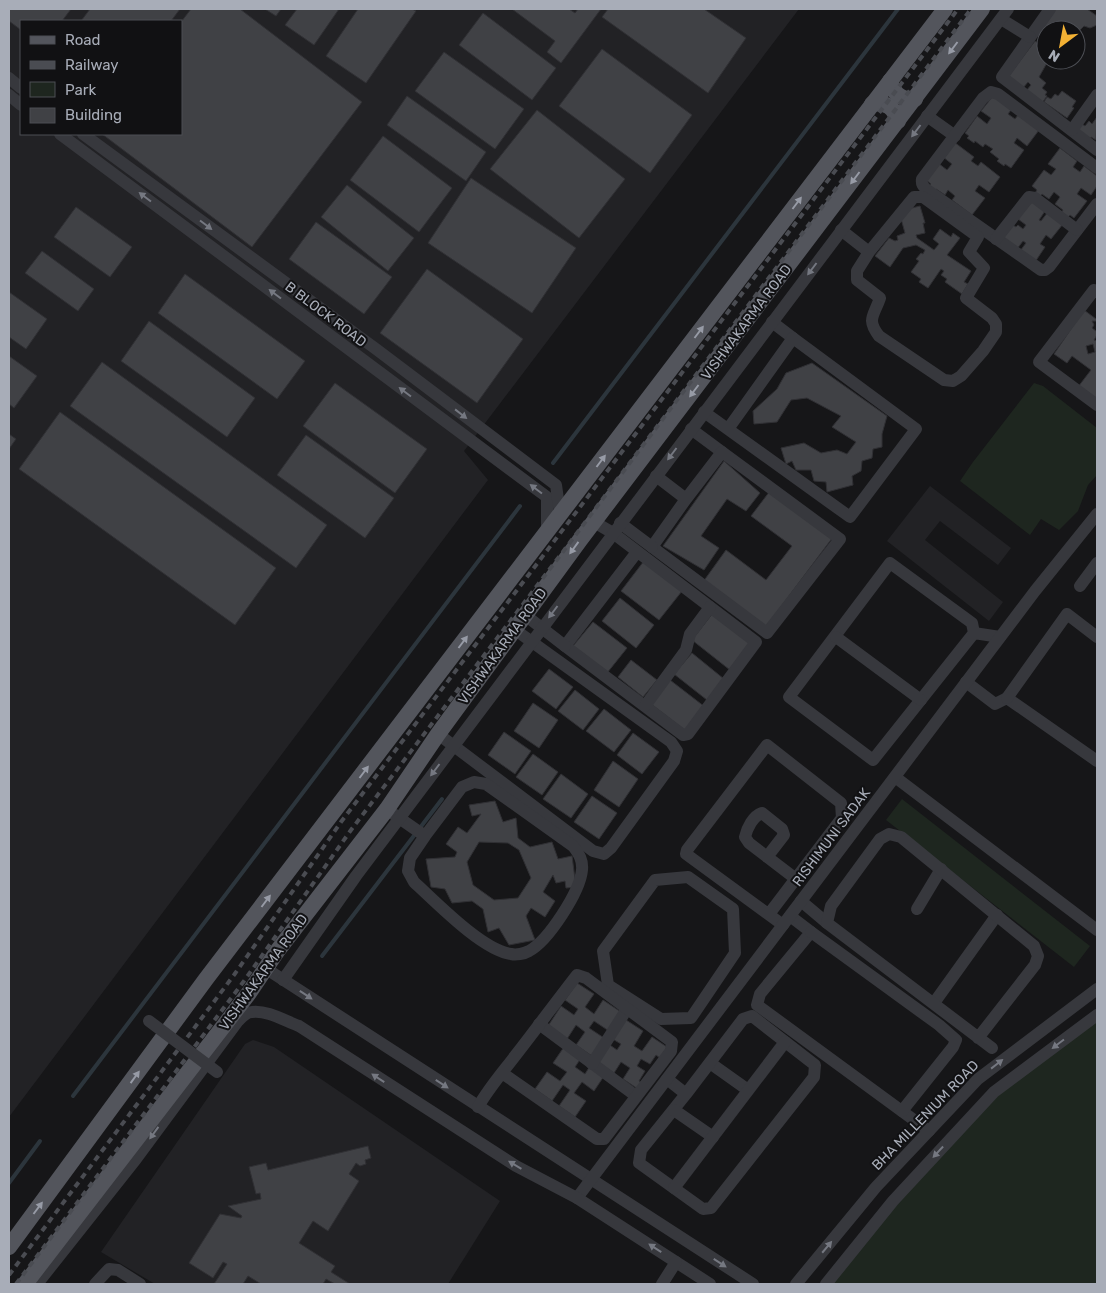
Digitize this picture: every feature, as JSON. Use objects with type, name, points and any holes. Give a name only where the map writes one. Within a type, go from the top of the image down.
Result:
[{"type":"main road","points":[[9,1247],[206,979],[945,9]]},
{"type":"main road","name":"VISHWAKARMA ROAD","points":[[25,1284],[67,1237],[239,1007],[265,968],[393,814],[438,734],[514,629],[982,9]]},
{"type":"main road","points":[[890,81],[895,94],[910,100],[915,99]]},
{"type":"main road","points":[[872,104],[881,103],[888,105],[896,113],[898,121]]},
{"type":"street","points":[[1050,9],[1002,77],[1097,150]]},
{"type":"street","points":[[283,980],[393,814],[453,746],[1005,14],[1030,38]]},
{"type":"street","points":[[9,78],[20,87]]},
{"type":"street","points":[[1097,168],[998,94],[991,92],[983,98],[922,179],[922,185],[996,239],[1038,268],[1045,270],[1097,204]]},
{"type":"street","points":[[1072,130],[1097,95]]},
{"type":"street","points":[[9,96],[20,104]]},
{"type":"street","points":[[927,116],[955,136]]},
{"type":"street","name":"B BLOCK ROAD","points":[[61,135],[547,497],[547,532]]},
{"type":"street","points":[[84,135],[376,349],[556,486],[560,514]]},
{"type":"street","points":[[914,197],[923,197],[978,237],[969,252],[984,268],[966,298],[992,318],[996,324],[996,332],[983,351],[961,376],[953,381],[944,380],[879,336],[872,327],[871,317],[880,298],[857,280],[858,272],[869,252],[914,197]]},
{"type":"street","points":[[996,239],[1030,197],[1035,198],[1078,230]]},
{"type":"street","points":[[841,230],[869,252]]},
{"type":"street","points":[[1097,292],[1094,290],[1039,362],[1097,405]]},
{"type":"street","points":[[704,412],[850,517],[916,429],[772,322]]},
{"type":"street","points":[[728,429],[793,338]]},
{"type":"street","points":[[594,522],[617,528],[652,547],[767,633],[840,539],[691,429]]},
{"type":"street","points":[[652,547],[686,498],[722,452]]},
{"type":"street","points":[[656,476],[686,498]]},
{"type":"street","name":"RISHIMUNI SADAK","points":[[577,1198],[1000,637],[1097,514]]},
{"type":"street","points":[[525,615],[683,735],[688,734],[756,642],[637,552],[617,528]]},
{"type":"street","points":[[565,646],[637,552]]},
{"type":"street","points":[[890,563],[972,623],[974,633],[873,760],[789,698],[890,563]]},
{"type":"street","points":[[1080,586],[1097,563]]},
{"type":"street","points":[[645,706],[686,650],[690,634],[710,607]]},
{"type":"street","points":[[966,682],[996,704],[1007,698],[1067,614],[1097,637]]},
{"type":"street","points":[[438,734],[593,851],[604,854],[611,848],[674,761],[677,751],[671,742],[514,629]]},
{"type":"street","points":[[974,633],[1000,637]]},
{"type":"street","points":[[836,637],[920,700]]},
{"type":"street","points":[[1007,698],[1097,761]]},
{"type":"street","points":[[769,914],[842,818],[841,802],[767,745],[717,809],[686,854],[769,914],[787,920],[811,932],[939,1025],[956,1040],[953,1048],[902,1111]]},
{"type":"street","points":[[895,776],[1097,930]]},
{"type":"street","points":[[474,782],[486,784],[573,846],[581,857],[582,869],[578,886],[570,903],[538,945],[528,952],[512,954],[498,951],[483,943],[414,882],[408,871],[410,858],[425,836],[462,788],[474,782]]},
{"type":"street","points":[[393,814],[425,836]]},
{"type":"street","points":[[827,923],[830,906],[880,839],[889,834],[901,837],[1034,946],[1038,956],[1035,965],[978,1038]]},
{"type":"street","points":[[767,857],[796,879]]},
{"type":"street","points":[[917,909],[941,869]]},
{"type":"street","points":[[688,877],[733,908],[735,953],[706,996],[691,1018],[661,1020],[608,985],[603,951],[655,880],[688,877]]},
{"type":"street","points":[[801,902],[992,1048]]},
{"type":"street","points":[[934,1003],[997,915]]},
{"type":"street","points":[[811,932],[760,994],[758,1005],[929,1131]]},
{"type":"street","points":[[265,968],[753,1284]]},
{"type":"street","points":[[478,1107],[483,1097],[577,975],[586,978],[672,1042],[671,1051],[604,1139],[597,1138],[502,1073]]},
{"type":"street","points":[[718,979],[734,991]]},
{"type":"street","name":"BHA MILLENIUM ROAD","points":[[796,1284],[876,1187],[978,1079],[1097,989]]},
{"type":"street","points":[[706,996],[721,1007]]},
{"type":"street","points":[[592,1064],[627,1009]]},
{"type":"street","points":[[37,1284],[67,1237],[136,1159],[238,1021],[244,1014],[252,1012],[266,1013],[298,1026],[516,1166],[577,1198],[710,1284]]},
{"type":"street","points":[[826,1284],[893,1201],[994,1092],[1097,1015]]},
{"type":"street","points":[[752,1016],[785,1042],[816,1065],[814,1076],[711,1208],[703,1208],[639,1163],[641,1150],[743,1019],[752,1016]]},
{"type":"street","points":[[149,1021],[217,1072]]},
{"type":"street","points":[[540,1024],[636,1096]]},
{"type":"street","points":[[674,1188],[785,1042]]},
{"type":"street","points":[[710,1062],[748,1090]]},
{"type":"street","points":[[667,1080],[686,1094]]},
{"type":"street","points":[[674,1110],[713,1137]]},
{"type":"street","points":[[662,1284],[676,1262]]},
{"type":"street","points":[[95,1284],[109,1269],[118,1270],[140,1284]]},
{"type":"shaded area","points":[[9,9],[799,9],[464,451],[488,480],[9,1117]]},
{"type":"shaded area","points":[[930,486],[1011,548],[998,565],[940,521],[925,540],[1003,602],[989,621],[887,541]]},
{"type":"shaded area","points":[[253,1040],[274,1047],[500,1201],[448,1284],[155,1284],[101,1252],[245,1044]]},
{"type":"green space","points":[[1034,383],[1043,386],[1097,428],[1097,475],[1088,485],[1078,511],[1059,530],[1041,519],[1030,535],[960,481]]},
{"type":"green space","points":[[902,799],[1090,946],[1074,967],[886,820]]},
{"type":"green space","points":[[1097,1017],[1097,1284],[826,1284],[1007,1082]]},
{"type":"building","points":[[9,9],[71,9],[63,20],[20,20],[20,29],[9,21]]},
{"type":"building","points":[[90,9],[180,9],[172,20],[82,20]]},
{"type":"building","points":[[191,9],[240,9],[362,102],[252,247],[103,135],[182,135],[182,21]]},
{"type":"building","points":[[265,9],[281,9],[276,16]]},
{"type":"building","points":[[297,9],[339,9],[314,45],[285,25]]},
{"type":"building","points":[[358,9],[412,9],[416,11],[366,83],[326,56]]},
{"type":"building","points":[[512,9],[569,9],[575,13],[578,9],[601,9],[561,63],[547,52],[555,41]]},
{"type":"building","points":[[608,9],[704,9],[746,38],[708,93],[602,17]]},
{"type":"building","points":[[1055,9],[1087,9],[1097,16],[1097,25],[1090,28],[1086,27],[1086,20],[1047,20]]},
{"type":"building","points":[[483,13],[556,68],[532,100],[459,45]]},
{"type":"building","points":[[1036,42],[1036,70],[1043,70],[1039,77],[1046,83],[1042,88],[1047,92],[1045,95],[1047,96],[1042,103],[1026,91],[1031,85],[1028,82],[1023,88],[1008,77]]},
{"type":"building","points":[[602,49],[692,115],[650,173],[559,106]]},
{"type":"building","points":[[444,52],[524,109],[495,149],[415,91]]},
{"type":"building","points":[[1062,91],[1076,101],[1072,107],[1074,108],[1067,118],[1044,102],[1047,97],[1051,99],[1055,94],[1058,96]]},
{"type":"building","points":[[407,96],[486,152],[466,181],[387,125]]},
{"type":"building","points":[[993,96],[1011,110],[1008,114],[1015,119],[1018,115],[1039,130],[1027,146],[1017,138],[1014,143],[1024,150],[1011,168],[997,161],[999,159],[990,152],[993,149],[985,144],[983,147],[975,141],[974,143],[967,138],[969,136],[965,133],[977,116],[987,124],[991,118],[981,111]]},
{"type":"building","points":[[537,110],[625,179],[579,238],[490,169]]},
{"type":"building","points":[[1097,117],[1096,140],[1091,137],[1089,140],[1077,131],[1082,124],[1085,126],[1089,121],[1092,124]]},
{"type":"building","points":[[383,136],[452,188],[419,232],[350,180]]},
{"type":"building","points":[[954,142],[974,157],[971,161],[978,166],[981,162],[1000,177],[989,192],[979,185],[975,191],[985,198],[972,215],[952,200],[955,196],[948,190],[945,195],[936,189],[935,191],[926,180],[938,163],[947,170],[952,164],[943,157]]},
{"type":"building","points":[[1060,148],[1077,161],[1073,167],[1080,172],[1084,166],[1097,176],[1097,186],[1091,195],[1081,188],[1077,194],[1087,201],[1074,218],[1061,213],[1063,210],[1055,204],[1060,197],[1054,192],[1049,199],[1042,194],[1040,196],[1035,193],[1037,190],[1032,186],[1044,170],[1051,175],[1056,169],[1048,164]]},
{"type":"building","points":[[471,178],[576,248],[532,313],[428,243]]},
{"type":"building","points":[[347,185],[414,238],[388,271],[321,217]]},
{"type":"building","points":[[1031,200],[1045,211],[1039,220],[1041,221],[1048,212],[1063,224],[1051,239],[1046,235],[1040,244],[1045,247],[1035,262],[1020,251],[1026,243],[1023,241],[1017,249],[1003,238],[1013,225],[1016,227],[1018,225],[1023,229],[1026,225],[1018,219]]},
{"type":"building","points":[[920,206],[925,223],[923,223],[925,233],[916,235],[917,238],[934,250],[939,244],[933,239],[940,229],[951,237],[953,233],[960,238],[947,255],[971,271],[964,282],[968,284],[962,294],[945,282],[947,279],[941,275],[944,271],[941,269],[928,288],[919,282],[921,279],[911,272],[919,261],[916,259],[925,250],[916,245],[903,248],[890,267],[875,256],[889,238],[895,241],[898,240],[897,236],[905,233],[900,215],[908,209]]},
{"type":"building","points":[[76,207],[132,247],[110,277],[54,237]]},
{"type":"building","points":[[316,222],[392,277],[364,314],[289,259]]},
{"type":"building","points":[[42,251],[94,289],[78,311],[25,273]]},
{"type":"building","points":[[427,269],[523,339],[477,403],[380,333]]},
{"type":"building","points":[[185,274],[305,361],[277,399],[158,313]]},
{"type":"building","points":[[9,292],[47,319],[26,349],[9,337]]},
{"type":"building","points":[[1084,310],[1096,319],[1097,317],[1097,321],[1092,321],[1094,325],[1092,328],[1096,331],[1097,328],[1097,335],[1094,340],[1097,341],[1097,400],[1078,387],[1091,370],[1072,356],[1067,363],[1054,354]],"holes":[[[1093,344],[1095,352],[1088,354],[1086,346]]]},
{"type":"building","points":[[149,321],[255,398],[227,437],[121,361]]},
{"type":"building","points":[[9,356],[37,376],[14,408],[9,404]]},
{"type":"building","points":[[102,362],[327,525],[296,568],[70,406]]},
{"type":"building","points":[[812,363],[887,416],[882,434],[882,447],[873,449],[872,458],[862,461],[861,471],[852,476],[853,485],[827,492],[826,482],[814,481],[811,470],[796,470],[792,461],[786,464],[781,448],[804,443],[821,453],[837,450],[847,454],[856,442],[832,427],[841,416],[807,398],[791,400],[777,422],[754,424],[753,411],[777,389],[786,373]]},
{"type":"building","points":[[335,383],[427,449],[395,493],[303,426]]},
{"type":"building","points":[[60,412],[276,568],[235,625],[19,469]]},
{"type":"building","points":[[9,434],[16,439],[9,449]]},
{"type":"building","points":[[306,435],[394,498],[365,538],[277,475]]},
{"type":"building","points":[[724,461],[760,493],[746,511],[727,499],[701,536],[719,548],[704,570],[663,546]]},
{"type":"building","points":[[770,491],[833,537],[765,628],[703,582],[726,550],[766,580],[792,546],[751,516]]},
{"type":"building","points":[[644,561],[682,591],[659,620],[621,591]]},
{"type":"building","points":[[620,598],[654,625],[636,648],[602,621]]},
{"type":"building","points":[[713,613],[751,643],[730,670],[692,640]]},
{"type":"building","points":[[593,622],[627,648],[607,673],[573,646]]},
{"type":"building","points":[[692,653],[724,679],[707,700],[674,674]]},
{"type":"building","points":[[631,660],[657,680],[643,697],[618,677]]},
{"type":"building","points":[[549,669],[573,687],[556,709],[532,691]]},
{"type":"building","points":[[670,680],[705,707],[686,731],[651,704]]},
{"type":"building","points":[[575,690],[599,709],[583,730],[558,711]]},
{"type":"building","points":[[533,703],[558,720],[539,748],[514,731]]},
{"type":"building","points":[[604,709],[631,730],[614,752],[586,731]]},
{"type":"building","points":[[504,732],[531,751],[515,774],[488,755]]},
{"type":"building","points":[[633,733],[659,752],[642,774],[617,755]]},
{"type":"building","points":[[533,754],[558,772],[542,795],[516,777]]},
{"type":"building","points":[[613,761],[638,779],[619,807],[594,790]]},
{"type":"building","points":[[561,774],[588,794],[571,818],[543,799]]},
{"type":"building","points":[[592,796],[617,813],[599,839],[574,822]]},
{"type":"building","points":[[495,801],[503,822],[516,818],[518,838],[530,847],[552,842],[558,859],[572,856],[576,887],[566,888],[565,881],[556,883],[553,875],[543,892],[555,901],[545,917],[531,908],[526,916],[535,940],[509,945],[499,928],[488,932],[483,909],[472,901],[452,903],[445,889],[431,887],[426,859],[455,857],[457,852],[446,844],[458,827],[467,833],[481,814],[472,816],[469,805]],"holes":[[[479,842],[508,843],[519,850],[531,878],[518,898],[494,900],[473,885],[467,862]]]},
{"type":"building","points":[[577,983],[594,994],[585,1007],[594,1014],[603,1000],[621,1012],[609,1031],[594,1021],[589,1028],[604,1038],[592,1056],[576,1045],[585,1032],[576,1025],[567,1039],[548,1026],[561,1006],[574,1015],[578,1009],[565,1000]]},
{"type":"building","points":[[623,1018],[643,1031],[634,1046],[642,1051],[652,1037],[667,1047],[660,1058],[656,1055],[650,1064],[641,1059],[637,1066],[645,1071],[639,1081],[642,1083],[638,1089],[623,1079],[630,1068],[621,1062],[614,1073],[596,1061],[607,1043],[617,1050],[621,1044],[611,1038]]},
{"type":"building","points":[[564,1047],[581,1058],[575,1067],[585,1074],[590,1066],[604,1076],[594,1091],[582,1082],[574,1093],[586,1101],[575,1117],[559,1106],[570,1090],[563,1085],[552,1101],[535,1089],[547,1072],[560,1081],[567,1072],[553,1063]]},
{"type":"building","points":[[368,1146],[371,1158],[365,1160],[366,1164],[360,1166],[356,1163],[349,1174],[359,1181],[328,1231],[313,1221],[299,1243],[335,1266],[331,1272],[350,1284],[335,1284],[326,1279],[323,1284],[261,1284],[248,1276],[243,1284],[214,1284],[227,1264],[223,1262],[213,1278],[189,1263],[220,1214],[241,1218],[242,1216],[228,1206],[261,1199],[260,1193],[256,1194],[249,1167],[266,1163],[268,1170]]},
{"type":"waterway","points":[[553,463],[898,9]]},
{"type":"waterway","points":[[73,1096],[520,506]]},
{"type":"waterway","points":[[322,956],[442,799]]},
{"type":"waterway","points":[[9,1183],[40,1141]]},
{"type":"railway","points":[[9,1275],[234,975],[341,822],[958,9]]},
{"type":"railway","points":[[16,1284],[244,981],[351,830],[971,9]]}]
